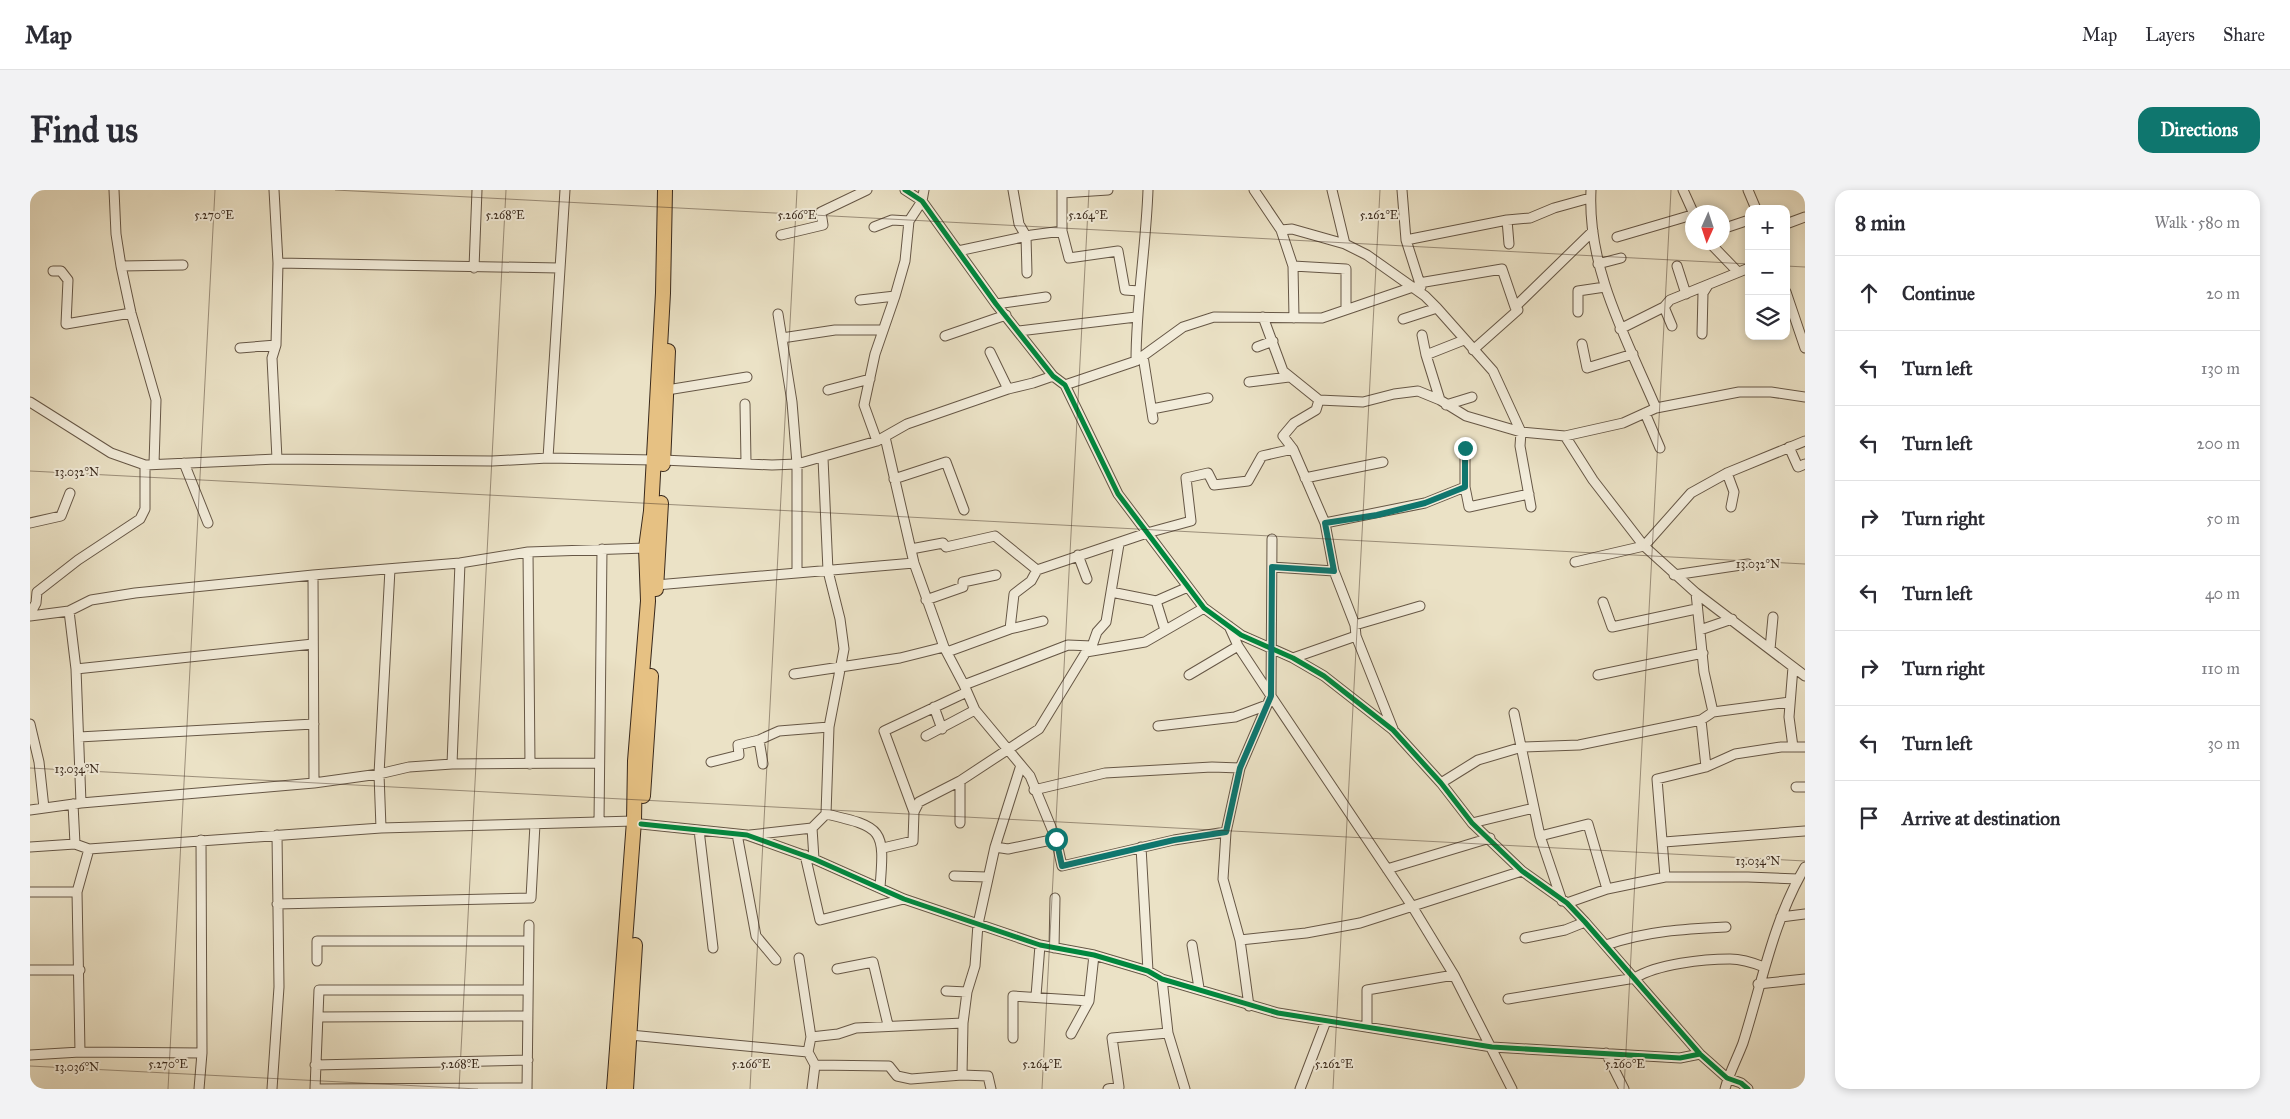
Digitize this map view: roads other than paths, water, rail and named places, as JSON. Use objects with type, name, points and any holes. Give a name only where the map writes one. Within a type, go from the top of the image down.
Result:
[{"type":"main road","points":[[626,1089],[622,1060],[637,823],[656,585],[665,190]]},
{"type":"main road","points":[[614,1089],[630,1035],[637,823],[635,761],[648,601],[646,548],[659,460],[666,390],[674,190]]},
{"type":"street","points":[[30,615],[36,602],[33,592],[140,519],[145,509],[156,400],[131,313],[121,266],[116,234],[114,190]]},
{"type":"street","points":[[274,190],[278,263],[276,344],[272,358],[277,459]]},
{"type":"street","points":[[474,268],[477,190]]},
{"type":"street","points":[[548,458],[565,190]]},
{"type":"street","points":[[781,235],[823,225],[821,212],[867,190]]},
{"type":"street","points":[[905,190],[922,201],[996,304],[1053,376],[1065,385],[1118,494],[1204,608],[1241,635],[1293,658],[1324,676],[1393,730],[1441,782],[1472,823],[1490,838],[1522,871],[1564,902],[1585,922],[1700,1054],[1728,1078],[1741,1083],[1748,1089]]},
{"type":"street","points":[[924,190],[922,201],[909,221],[905,261],[883,330],[864,404],[881,439],[894,479],[910,549],[926,600],[945,650],[976,710],[1030,776],[1034,790],[1056,839],[1062,866],[1141,847],[1226,832]]},
{"type":"street","points":[[1013,190],[1020,224],[1026,236],[1026,273]]},
{"type":"street","points":[[1108,190],[1062,191],[1062,231],[1069,258],[1118,251],[1125,290],[1139,291]]},
{"type":"street","points":[[1148,190],[1146,241],[1136,316],[1140,358],[1152,414],[1208,398]]},
{"type":"street","points":[[1254,190],[1281,230],[1293,266],[1294,318]]},
{"type":"street","points":[[1332,190],[1345,244]]},
{"type":"street","points":[[1402,190],[1406,240],[1419,283],[1425,296]]},
{"type":"street","points":[[1683,190],[1689,205]]},
{"type":"street","points":[[1748,190],[1754,205]]},
{"type":"street","points":[[1406,240],[1507,220],[1530,218],[1590,194],[1593,231],[1604,288],[1620,329],[1656,408]]},
{"type":"street","points":[[1617,237],[1685,216]]},
{"type":"street","points":[[1790,223],[1805,217]]},
{"type":"street","points":[[874,227],[892,220],[909,221]]},
{"type":"street","points":[[1507,220],[1509,244]]},
{"type":"street","points":[[1730,226],[1745,221]]},
{"type":"street","points":[[1281,230],[1292,229],[1345,244],[1367,255],[1410,288],[1425,296],[1437,308],[1493,371],[1521,432],[1520,446],[1531,507]]},
{"type":"street","points":[[958,252],[1026,236],[1062,231]]},
{"type":"street","points":[[1515,306],[1593,231]]},
{"type":"street","points":[[1717,250],[1737,271]]},
{"type":"street","points":[[1598,264],[1621,258]]},
{"type":"street","points":[[278,263],[474,268],[559,268]]},
{"type":"street","points":[[121,266],[183,265]]},
{"type":"street","points":[[1293,266],[1346,269],[1346,309]]},
{"type":"street","points":[[1677,266],[1686,294]]},
{"type":"street","points":[[1419,283],[1502,269],[1518,310],[1473,350]]},
{"type":"street","points":[[1620,329],[1664,307],[1670,300],[1745,269]]},
{"type":"street","points":[[53,271],[61,271],[68,280],[66,324],[131,313]]},
{"type":"street","points":[[1702,334],[1704,293],[1708,285]]},
{"type":"street","points":[[1065,385],[1140,358],[1183,327],[1214,318],[1322,318],[1410,288]]},
{"type":"street","points":[[1578,312],[1578,291],[1604,288]]},
{"type":"street","points":[[860,300],[895,296]]},
{"type":"street","points":[[996,304],[1046,297]]},
{"type":"street","points":[[1664,307],[1672,326]]},
{"type":"street","points":[[1403,319],[1437,308]]},
{"type":"street","points":[[1790,308],[1805,348]]},
{"type":"street","points":[[778,314],[792,402],[797,464],[797,573]]},
{"type":"street","points":[[945,336],[1006,315]]},
{"type":"street","points":[[1019,331],[1136,316]]},
{"type":"street","points":[[1263,317],[1283,371],[1319,400],[1363,402],[1394,394],[1418,391],[1466,416],[1521,432],[1565,436],[1615,425],[1656,408],[1740,392],[1771,392],[1805,397]]},
{"type":"street","points":[[782,338],[835,330],[883,330]]},
{"type":"street","points":[[1422,335],[1426,355],[1443,403]]},
{"type":"street","points":[[1426,355],[1464,340]]},
{"type":"street","points":[[1257,347],[1273,341]]},
{"type":"street","points":[[240,348],[276,344]]},
{"type":"street","points":[[1582,344],[1587,368],[1632,354]]},
{"type":"street","points":[[990,352],[1008,389]]},
{"type":"street","points":[[30,402],[111,452],[150,465],[277,459],[492,461],[548,458],[746,462],[772,465],[797,464],[823,458],[881,439],[907,424],[1008,389],[1033,384],[1053,376]]},
{"type":"street","points":[[1249,382],[1289,377]]},
{"type":"street","points":[[666,390],[748,378]]},
{"type":"street","points":[[828,390],[870,379]]},
{"type":"street","points":[[1443,403],[1472,397]]},
{"type":"street","points":[[1319,400],[1316,410],[1294,423],[1283,436],[1293,448],[1325,523],[1334,571],[1355,625],[1356,636],[1393,730]]},
{"type":"street","points":[[745,404],[746,462]]},
{"type":"street","points":[[1645,413],[1660,448]]},
{"type":"street","points":[[1565,436],[1592,480],[1644,546],[1696,593],[1805,676]]},
{"type":"street","points":[[1575,562],[1644,546],[1691,493],[1727,473],[1805,441]]},
{"type":"street","points":[[1789,447],[1798,466],[1805,464]]},
{"type":"street","points":[[1010,629],[1014,594],[1031,581],[1037,570],[1147,533],[1191,521],[1186,478],[1208,473],[1214,485],[1248,481],[1262,456],[1293,448]]},
{"type":"street","points":[[1465,448],[1465,487],[1469,507],[1529,494]]},
{"type":"street","points":[[30,847],[75,844],[90,849],[381,828],[599,822],[637,823],[747,835],[812,828],[826,814],[829,727],[844,649],[840,619],[828,571],[823,458]]},
{"type":"street","points":[[894,479],[946,462],[964,510]]},
{"type":"street","points":[[1305,478],[1383,462]]},
{"type":"street","points":[[184,463],[208,523]]},
{"type":"street","points":[[1727,473],[1734,492],[1731,507]]},
{"type":"street","points":[[1325,523],[1377,515],[1425,503],[1465,487]]},
{"type":"street","points":[[30,522],[61,516],[70,493]]},
{"type":"street","points":[[910,549],[943,543],[946,547],[995,536],[1037,570]]},
{"type":"street","points":[[1250,1006],[1240,940],[1223,879],[1226,832],[1240,768],[1269,700],[1272,650],[1272,539]]},
{"type":"street","points":[[914,812],[919,802],[960,781],[1040,729],[1089,649],[1097,632],[1106,622],[1119,544]]},
{"type":"street","points":[[30,615],[69,611],[91,600],[105,597],[313,575],[460,563],[528,552],[646,548]]},
{"type":"street","points":[[599,822],[602,549]]},
{"type":"street","points":[[528,552],[530,764]]},
{"type":"street","points":[[1078,555],[1086,579]]},
{"type":"street","points":[[656,585],[914,562]]},
{"type":"street","points":[[452,764],[460,563]]},
{"type":"street","points":[[1674,575],[1748,564]]},
{"type":"street","points":[[1272,567],[1334,571]]},
{"type":"street","points":[[381,828],[379,774],[390,569]]},
{"type":"street","points":[[313,575],[314,783]]},
{"type":"street","points":[[926,600],[963,587],[963,582],[996,575]]},
{"type":"street","points":[[1111,592],[1156,601],[1188,587]]},
{"type":"street","points":[[1696,593],[1696,609],[1702,653],[1713,712]]},
{"type":"street","points":[[1156,601],[1166,630]]},
{"type":"street","points":[[1603,602],[1612,627],[1696,609]]},
{"type":"street","points":[[1355,625],[1420,606]]},
{"type":"street","points":[[883,848],[913,841],[914,812],[884,731],[966,688],[1068,645],[1089,649],[1145,642],[1204,608]]},
{"type":"street","points":[[69,611],[76,670],[79,737],[75,844]]},
{"type":"street","points":[[1770,648],[1774,617]]},
{"type":"street","points":[[1700,630],[1732,619]]},
{"type":"street","points":[[794,674],[945,650],[1010,629],[1043,621]]},
{"type":"street","points":[[1228,624],[1238,646],[1269,700],[1412,906],[1454,975],[1512,1089]]},
{"type":"street","points":[[1293,658],[1356,636]]},
{"type":"street","points":[[76,670],[313,644]]},
{"type":"street","points":[[1189,675],[1238,646]]},
{"type":"street","points":[[1598,675],[1702,653]]},
{"type":"street","points":[[1793,668],[1790,702],[1793,747]]},
{"type":"street","points":[[1158,726],[1235,717],[1269,700]]},
{"type":"street","points":[[1441,782],[1478,760],[1522,747],[1579,745],[1701,720],[1713,712],[1790,702]]},
{"type":"street","points":[[934,706],[942,729]]},
{"type":"street","points":[[926,736],[976,710]]},
{"type":"street","points":[[1514,712],[1540,836],[1564,902]]},
{"type":"street","points":[[1701,720],[1706,767]]},
{"type":"street","points":[[30,724],[39,762],[44,808]]},
{"type":"street","points":[[79,737],[314,724]]},
{"type":"street","points":[[712,762],[740,755],[738,745],[758,740],[779,731],[829,727]]},
{"type":"street","points":[[758,740],[763,764]]},
{"type":"street","points":[[1665,877],[1664,842],[1657,779],[1706,767],[1735,754],[1805,747]]},
{"type":"street","points":[[30,810],[77,804],[314,783],[379,774],[409,767],[452,764],[599,763]]},
{"type":"street","points":[[962,1075],[963,1023],[967,992],[975,966],[978,924],[995,847],[1021,765]]},
{"type":"street","points":[[1034,790],[1105,773],[1212,767],[1240,768]]},
{"type":"street","points":[[960,781],[960,823]]},
{"type":"street","points":[[1472,823],[1534,808]]},
{"type":"street","points":[[826,814],[863,822],[872,827],[883,848],[880,887]]},
{"type":"street","points":[[278,904],[531,898],[535,824]]},
{"type":"street","points":[[1540,836],[1588,824],[1607,889]]},
{"type":"street","points":[[812,828],[809,857],[820,920],[904,898]]},
{"type":"street","points":[[699,830],[713,948]]},
{"type":"street","points":[[1664,842],[1805,831]]},
{"type":"street","points":[[736,834],[756,936],[776,960]]},
{"type":"street","points":[[272,1089],[279,987],[277,835]]},
{"type":"street","points":[[747,835],[809,857],[904,898],[1040,945],[1094,955],[1148,971],[1162,979],[1199,988],[1250,1006],[1278,1013],[1492,1048],[1680,1058],[1700,1054]]},
{"type":"street","points":[[1387,869],[1490,838]]},
{"type":"street","points":[[995,847],[1008,849],[1056,839]]},
{"type":"street","points":[[199,1089],[202,1053],[201,840]]},
{"type":"street","points":[[1141,847],[1148,971]]},
{"type":"street","points":[[80,1052],[80,970],[77,892],[90,849]]},
{"type":"street","points":[[1725,1089],[1742,1044],[1758,984],[1781,918],[1805,867]]},
{"type":"street","points":[[1240,940],[1306,933],[1360,923],[1522,871]]},
{"type":"street","points":[[954,876],[987,877]]},
{"type":"street","points":[[1564,902],[1607,889],[1665,877],[1798,879]]},
{"type":"street","points":[[30,892],[77,892]]},
{"type":"street","points":[[1054,948],[1055,898]]},
{"type":"street","points":[[1781,918],[1805,914]]},
{"type":"street","points":[[1525,938],[1565,930],[1585,922]]},
{"type":"street","points":[[527,990],[318,990],[314,1089],[527,1089],[529,925]]},
{"type":"street","points":[[1606,946],[1628,937],[1658,931],[1726,927]]},
{"type":"street","points":[[317,961],[317,941],[528,940]]},
{"type":"street","points":[[1036,996],[1040,945]]},
{"type":"street","points":[[1192,945],[1199,988]]},
{"type":"street","points":[[1071,1034],[1089,1001],[1094,955]]},
{"type":"street","points":[[799,958],[811,1037],[808,1052],[815,1065],[812,1089]]},
{"type":"street","points":[[1508,999],[1635,978],[1644,973],[1663,968],[1702,962],[1731,959],[1764,966]]},
{"type":"street","points":[[837,969],[873,962],[888,1025]]},
{"type":"street","points":[[30,970],[80,970]]},
{"type":"street","points":[[1367,1027],[1367,990],[1454,975]]},
{"type":"street","points":[[1162,979],[1168,1032],[1185,1089]]},
{"type":"street","points":[[1758,984],[1805,979]]},
{"type":"street","points":[[946,991],[967,992]]},
{"type":"street","points":[[1012,1038],[1013,996],[1036,996],[1089,1001]]},
{"type":"street","points":[[318,1017],[527,1016]]},
{"type":"street","points":[[1300,1089],[1326,1020]]},
{"type":"street","points":[[811,1037],[838,1034],[856,1028],[888,1025],[963,1023]]},
{"type":"street","points":[[1108,1089],[1119,1087],[1112,1038],[1168,1032]]},
{"type":"street","points":[[630,1035],[808,1052]]},
{"type":"street","points":[[30,1055],[80,1052],[202,1053]]},
{"type":"street","points":[[1606,1053],[1624,1089]]},
{"type":"street","points":[[315,1065],[528,1060]]},
{"type":"street","points":[[815,1065],[888,1066],[897,1076],[911,1079],[962,1075],[988,1076],[991,1089]]},
{"type":"street","points":[[910,1089],[911,1079]]}]
